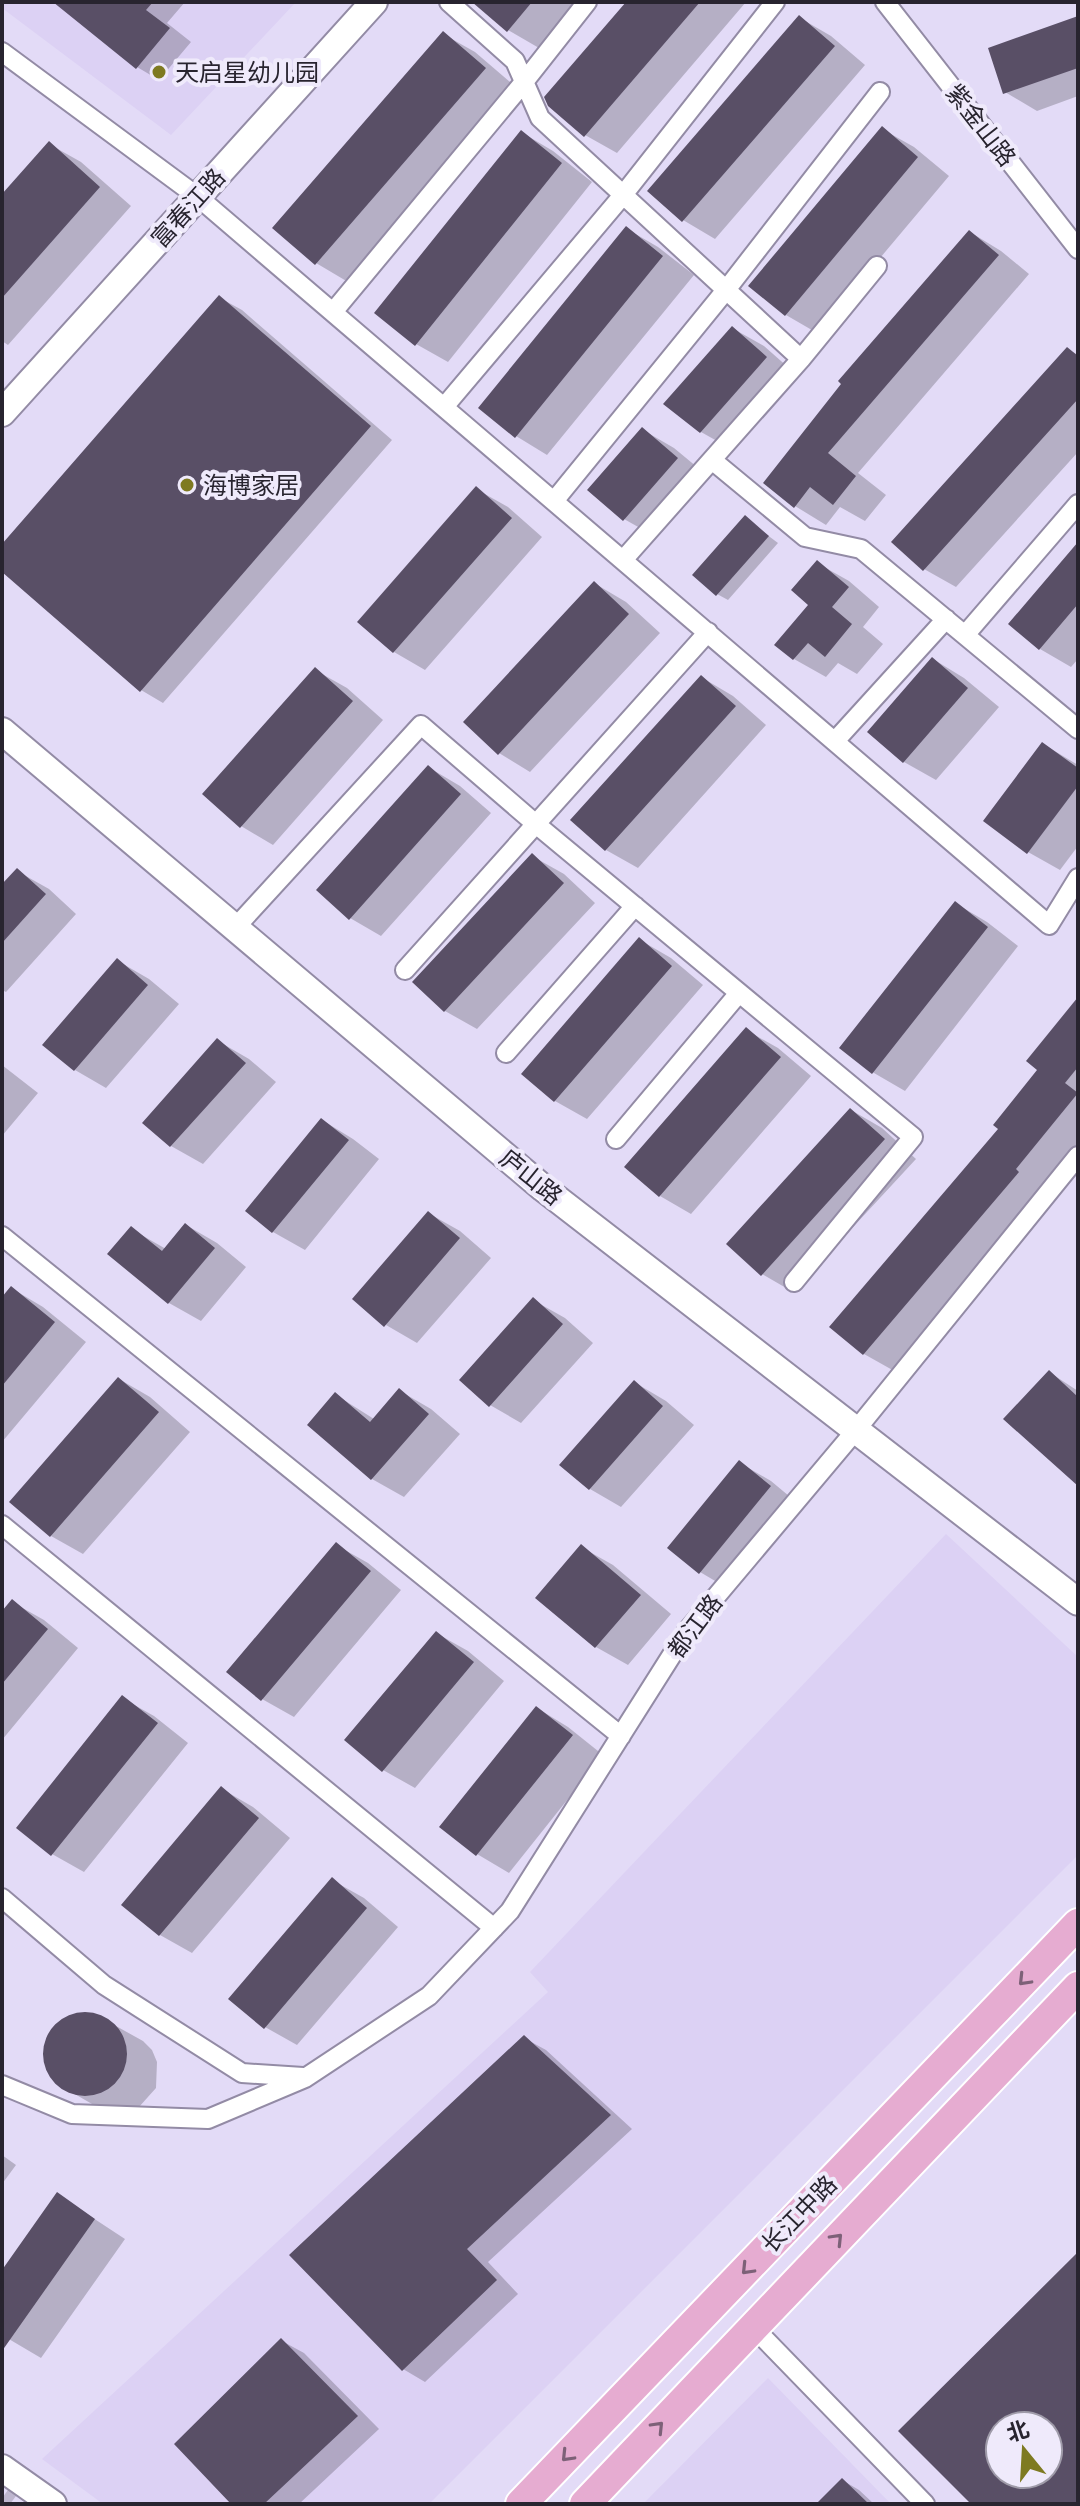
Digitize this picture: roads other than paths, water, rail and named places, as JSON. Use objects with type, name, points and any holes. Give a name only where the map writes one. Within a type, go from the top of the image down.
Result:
[{"type":"main road","name":"长江中路","points":[[521,2504],[1078,1924]]},
{"type":"main road","name":"长江中路","points":[[585,2504],[1078,1987]]},
{"type":"street","name":"富春江路","points":[[7,397],[198,197],[374,2]]},
{"type":"street","points":[[449,2],[515,61],[540,118],[801,359]]},
{"type":"street","points":[[333,312],[587,2]]},
{"type":"street","points":[[444,407],[623,195],[775,2]]},
{"type":"street","name":"紫金山路","points":[[885,2],[1078,249]]},
{"type":"street","points":[[2,52],[198,197],[1049,925],[1078,878]]},
{"type":"street","points":[[554,501],[726,290],[880,92]]},
{"type":"street","points":[[623,560],[801,359],[877,266]]},
{"type":"street","points":[[712,460],[805,537],[861,549],[1078,729]]},
{"type":"street","points":[[965,635],[1078,504]]},
{"type":"street","points":[[835,741],[946,619]]},
{"type":"street","points":[[405,970],[708,632]]},
{"type":"street","points":[[235,928],[421,725],[913,1137],[794,1282]]},
{"type":"street","name":"庐山路","points":[[2,731],[543,1188],[1078,1602]]},
{"type":"street","points":[[506,1053],[635,906]]},
{"type":"street","points":[[616,1139],[739,993]]},
{"type":"street","name":"都江路","points":[[2,2085],[72,2114],[208,2119],[305,2078],[429,1996],[510,1911],[687,1631],[856,1430],[1078,1156]]},
{"type":"street","points":[[2,1236],[621,1736]]},
{"type":"street","points":[[2,1525],[494,1928]]},
{"type":"street","points":[[2,1898],[104,1985],[242,2073],[305,2078]]},
{"type":"street","points":[[753,2327],[925,2504]]},
{"type":"street","points":[[2,2468],[53,2504]]},
{"type":"tunnel","points":[[2,2498],[10,2504]]},
{"type":"place","name":"天启星幼儿园","points":[[159,72]]},
{"type":"place","name":"海博家居","points":[[187,485]]}]
